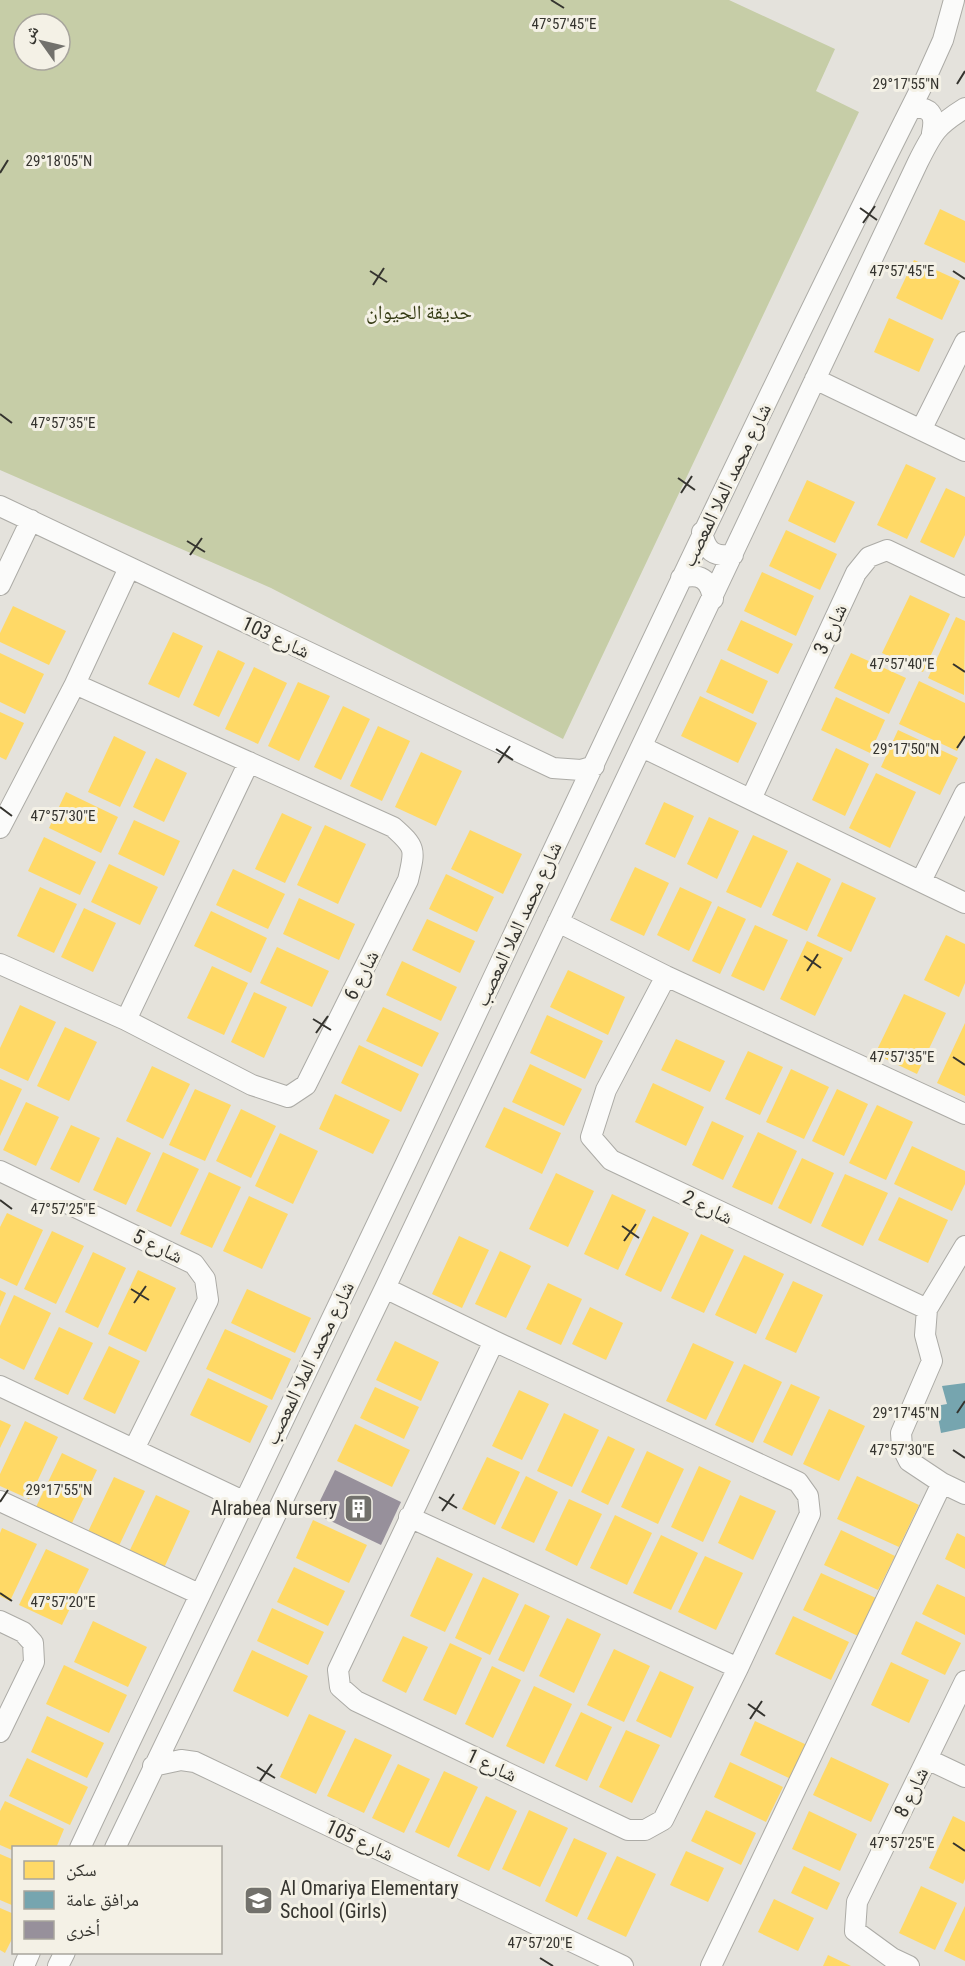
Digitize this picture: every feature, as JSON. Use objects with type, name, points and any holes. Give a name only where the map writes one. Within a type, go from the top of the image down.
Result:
[{"type":"street","name":"شارع محمد الملا المعصب","points":[[81,1846],[594,766],[702,532],[911,108],[943,40],[954,0]]},
{"type":"street","points":[[911,108],[921,107],[931,112],[934,122],[932,133]]},
{"type":"street","name":"شارع محمد الملا المعصب","points":[[116,1846],[385,1288],[932,133],[947,119],[965,108]]},
{"type":"street","points":[[921,430],[965,342]]},
{"type":"street","points":[[814,379],[965,451]]},
{"type":"street","name":"شارع 103","points":[[0,506],[553,768],[581,770],[594,766]]},
{"type":"street","points":[[0,585],[31,520]]},
{"type":"street","points":[[702,532],[711,552],[722,556],[733,555]]},
{"type":"street","name":"شارع 3","points":[[751,799],[856,573],[869,557],[887,550],[965,587]]},
{"type":"street","points":[[0,828],[75,684],[129,568]]},
{"type":"street","points":[[681,578],[692,575],[703,579],[711,587],[713,599]]},
{"type":"street","name":"شارع 6","points":[[0,964],[126,1020],[252,1085],[288,1097],[306,1085],[408,880],[413,856],[411,843],[393,827],[75,684]]},
{"type":"street","points":[[642,747],[965,903]]},
{"type":"street","points":[[126,1020],[249,762]]},
{"type":"street","name":"شارع 103","points":[[553,768],[572,788],[576,802]]},
{"type":"street","points":[[921,881],[965,793]]},
{"type":"street","points":[[558,922],[666,976],[965,1114]]},
{"type":"street","name":"شارع 2","points":[[666,976],[606,1090],[591,1137],[611,1160],[927,1309]]},
{"type":"street","points":[[400,1176],[408,1167],[420,1165],[430,1171],[434,1183]]},
{"type":"street","name":"شارع 5","points":[[0,1171],[194,1264],[206,1279],[208,1299],[134,1449]]},
{"type":"street","points":[[965,1246],[927,1309],[925,1335],[932,1361],[901,1433],[902,1447],[909,1461],[942,1483],[965,1494]]},
{"type":"street","name":"شارع 1","points":[[385,1288],[798,1482],[808,1496],[810,1514],[738,1668],[663,1820],[645,1830],[628,1830],[356,1701],[340,1688],[338,1670],[494,1341]]},
{"type":"street","points":[[0,1386],[243,1501]]},
{"type":"street","points":[[711,1966],[942,1483]]},
{"type":"street","points":[[0,1501],[197,1599],[194,1615],[201,1625],[212,1628],[222,1624]]},
{"type":"street","points":[[409,1517],[738,1668]]},
{"type":"street","points":[[0,1621],[23,1632],[33,1643],[34,1662],[0,1732]]},
{"type":"street","name":"شارع 8","points":[[909,1966],[892,1958],[855,1931],[857,1902],[965,1681]]},
{"type":"street","points":[[173,1726],[185,1752],[195,1762]]},
{"type":"street","name":"شارع 8","points":[[927,1759],[965,1777]]},
{"type":"street","name":"شارع 105","points":[[153,1766],[181,1760],[195,1762],[596,1960],[623,1966]]},
{"type":"green space","name":"حديقة الحيوان","points":[[0,0],[729,0],[835,49],[816,91],[859,112],[563,739],[271,588],[0,470]]},
{"type":"building: سكن","points":[[940,209],[965,221],[965,263],[924,244]]},
{"type":"building: سكن","points":[[914,260],[960,281],[942,320],[896,298]]},
{"type":"building: سكن","points":[[889,318],[934,339],[919,372],[874,352]]},
{"type":"building: سكن","points":[[906,464],[936,478],[907,539],[877,525]]},
{"type":"building: سكن","points":[[807,480],[855,502],[835,543],[788,521]]},
{"type":"building: سكن","points":[[946,488],[965,497],[965,535],[954,558],[920,542]]},
{"type":"building: سكن","points":[[786,530],[837,554],[820,590],[769,566]]},
{"type":"building: سكن","points":[[762,572],[814,596],[796,636],[744,611]]},
{"type":"building: سكن","points":[[910,595],[950,614],[923,672],[882,653]]},
{"type":"building: سكن","points":[[13,606],[66,631],[49,665],[0,642],[0,633]]},
{"type":"building: سكن","points":[[956,617],[965,621],[964,695],[928,678]]},
{"type":"building: سكن","points":[[741,620],[793,644],[778,674],[727,650]]},
{"type":"building: سكن","points":[[173,632],[203,646],[179,698],[148,684]]},
{"type":"building: سكن","points":[[218,650],[245,663],[219,717],[193,705]]},
{"type":"building: سكن","points":[[0,653],[44,674],[25,714],[0,702]]},
{"type":"building: سكن","points":[[851,653],[906,678],[889,714],[834,688]]},
{"type":"building: سكن","points":[[721,659],[768,681],[753,714],[706,692]]},
{"type":"building: سكن","points":[[254,667],[287,683],[258,744],[225,729]]},
{"type":"building: سكن","points":[[919,681],[965,703],[965,735],[957,751],[899,724]]},
{"type":"building: سكن","points":[[298,682],[330,696],[299,761],[268,746]]},
{"type":"building: سكن","points":[[700,696],[757,723],[738,763],[681,736]]},
{"type":"building: سكن","points":[[836,697],[885,720],[870,753],[821,730]]},
{"type":"building: سكن","points":[[343,706],[370,719],[341,780],[314,767]]},
{"type":"building: سكن","points":[[0,712],[24,723],[6,760],[0,757]]},
{"type":"building: سكن","points":[[378,726],[410,741],[382,801],[350,786]]},
{"type":"building: سكن","points":[[898,730],[958,758],[940,795],[881,767]]},
{"type":"building: سكن","points":[[114,736],[146,752],[120,807],[88,792]]},
{"type":"building: سكن","points":[[836,748],[869,764],[845,816],[812,800]]},
{"type":"building: سكن","points":[[421,752],[462,771],[436,826],[395,807]]},
{"type":"building: سكن","points":[[156,758],[187,773],[164,822],[133,807]]},
{"type":"building: سكن","points":[[876,773],[916,792],[890,848],[849,828]]},
{"type":"building: سكن","points":[[66,792],[118,817],[101,853],[49,828]]},
{"type":"building: سكن","points":[[664,802],[694,816],[675,858],[645,844]]},
{"type":"building: سكن","points":[[282,813],[312,827],[285,883],[255,869]]},
{"type":"building: سكن","points":[[709,817],[739,831],[717,879],[687,864]]},
{"type":"building: سكن","points":[[134,820],[180,841],[164,876],[118,854]]},
{"type":"building: سكن","points":[[325,825],[366,844],[338,904],[297,885]]},
{"type":"building: سكن","points":[[470,830],[522,854],[503,894],[451,869]]},
{"type":"building: سكن","points":[[753,835],[788,851],[761,908],[726,892]]},
{"type":"building: سكن","points":[[44,837],[96,862],[80,895],[28,871]]},
{"type":"building: سكن","points":[[797,862],[831,879],[807,931],[772,915]]},
{"type":"building: سكن","points":[[109,864],[158,887],[140,925],[91,902]]},
{"type":"building: سكن","points":[[635,867],[669,883],[644,936],[610,920]]},
{"type":"building: سكن","points":[[233,869],[285,894],[268,929],[216,905]]},
{"type":"building: سكن","points":[[446,874],[494,897],[477,932],[429,909]]},
{"type":"building: سكن","points":[[842,882],[876,898],[851,952],[817,936]]},
{"type":"building: سكن","points":[[40,887],[77,904],[54,953],[17,936]]},
{"type":"building: سكن","points":[[680,887],[712,902],[689,951],[657,935]]},
{"type":"building: سكن","points":[[299,898],[355,924],[339,960],[283,934]]},
{"type":"building: سكن","points":[[718,906],[746,919],[720,974],[692,961]]},
{"type":"building: سكن","points":[[84,908],[116,923],[93,972],[61,957]]},
{"type":"building: سكن","points":[[211,911],[267,938],[251,973],[194,946]]},
{"type":"building: سكن","points":[[427,919],[475,941],[460,973],[412,950]]},
{"type":"building: سكن","points":[[755,925],[788,940],[764,991],[731,976]]},
{"type":"building: سكن","points":[[946,935],[965,944],[965,983],[959,997],[924,980]]},
{"type":"building: سكن","points":[[807,941],[843,958],[815,1016],[780,999]]},
{"type":"building: سكن","points":[[277,947],[329,971],[312,1007],[260,983]]},
{"type":"building: سكن","points":[[402,961],[457,987],[441,1021],[386,995]]},
{"type":"building: سكن","points":[[212,966],[248,983],[224,1035],[187,1018]]},
{"type":"building: سكن","points":[[568,970],[625,997],[608,1035],[550,1007]]},
{"type":"building: سكن","points":[[254,992],[287,1007],[264,1058],[231,1042]]},
{"type":"building: سكن","points":[[904,994],[946,1013],[917,1074],[875,1054]]},
{"type":"building: سكن","points":[[20,1005],[56,1022],[28,1081],[0,1068],[0,1048]]},
{"type":"building: سكن","points":[[383,1007],[439,1033],[422,1067],[366,1041]]},
{"type":"building: سكن","points":[[547,1015],[603,1041],[585,1079],[530,1053]]},
{"type":"building: سكن","points":[[965,1023],[965,1096],[937,1083]]},
{"type":"building: سكن","points":[[65,1027],[97,1042],[69,1101],[37,1086]]},
{"type":"building: سكن","points":[[676,1039],[725,1061],[710,1092],[661,1070]]},
{"type":"building: سكن","points":[[359,1045],[419,1074],[401,1112],[341,1083]]},
{"type":"building: سكن","points":[[748,1051],[783,1067],[760,1115],[725,1099]]},
{"type":"building: سكن","points":[[530,1064],[582,1089],[564,1126],[512,1102]]},
{"type":"building: سكن","points":[[152,1066],[190,1084],[163,1139],[126,1121]]},
{"type":"building: سكن","points":[[791,1069],[829,1087],[804,1139],[766,1122]]},
{"type":"building: سكن","points":[[0,1079],[22,1089],[0,1136]]},
{"type":"building: سكن","points":[[653,1083],[704,1107],[686,1146],[635,1122]]},
{"type":"building: سكن","points":[[195,1089],[231,1105],[205,1161],[169,1145]]},
{"type":"building: سكن","points":[[837,1089],[868,1104],[844,1156],[812,1141]]},
{"type":"building: سكن","points":[[335,1094],[390,1120],[373,1154],[319,1129]]},
{"type":"building: سكن","points":[[26,1102],[59,1117],[36,1166],[3,1150]]},
{"type":"building: سكن","points":[[877,1105],[913,1122],[886,1180],[849,1163]]},
{"type":"building: سكن","points":[[504,1107],[561,1133],[542,1174],[485,1147]]},
{"type":"building: سكن","points":[[241,1109],[276,1126],[251,1178],[216,1161]]},
{"type":"building: سكن","points":[[712,1121],[744,1136],[723,1180],[692,1165]]},
{"type":"building: سكن","points":[[71,1125],[100,1138],[79,1183],[50,1169]]},
{"type":"building: سكن","points":[[758,1132],[797,1151],[772,1205],[732,1187]]},
{"type":"building: سكن","points":[[280,1133],[318,1151],[293,1204],[255,1186]]},
{"type":"building: سكن","points":[[117,1137],[151,1153],[126,1205],[93,1190]]},
{"type":"building: سكن","points":[[912,1146],[965,1171],[965,1184],[952,1211],[894,1184]]},
{"type":"building: سكن","points":[[163,1152],[199,1169],[171,1227],[136,1211]]},
{"type":"building: سكن","points":[[802,1158],[834,1173],[811,1224],[778,1208]]},
{"type":"building: سكن","points":[[209,1172],[241,1187],[212,1248],[180,1234]]},
{"type":"building: سكن","points":[[556,1173],[594,1191],[568,1247],[529,1229]]},
{"type":"building: سكن","points":[[845,1174],[888,1193],[863,1246],[821,1226]]},
{"type":"building: سكن","points":[[612,1194],[646,1210],[618,1270],[584,1254]]},
{"type":"building: سكن","points":[[249,1196],[288,1214],[262,1269],[223,1251]]},
{"type":"building: سكن","points":[[899,1197],[948,1220],[928,1263],[878,1240]]},
{"type":"building: سكن","points":[[7,1213],[43,1230],[17,1286],[0,1278],[0,1227]]},
{"type":"building: سكن","points":[[653,1216],[689,1233],[661,1292],[625,1275]]},
{"type":"building: سكن","points":[[52,1231],[84,1246],[56,1304],[24,1289]]},
{"type":"building: سكن","points":[[701,1234],[734,1250],[704,1313],[671,1298]]},
{"type":"building: سكن","points":[[459,1236],[489,1250],[462,1308],[432,1294]]},
{"type":"building: سكن","points":[[500,1251],[531,1266],[506,1318],[475,1304]]},
{"type":"building: سكن","points":[[93,1252],[126,1268],[98,1328],[65,1312]]},
{"type":"building: سكن","points":[[744,1255],[784,1274],[756,1334],[715,1315]]},
{"type":"building: سكن","points":[[138,1270],[176,1288],[146,1352],[108,1334]]},
{"type":"building: سكن","points":[[793,1281],[823,1295],[796,1353],[765,1339]]},
{"type":"building: سكن","points":[[548,1283],[582,1299],[561,1345],[526,1329]]},
{"type":"building: سكن","points":[[247,1289],[311,1318],[295,1353],[231,1323]]},
{"type":"building: سكن","points":[[0,1290],[6,1293],[0,1307]]},
{"type":"building: سكن","points":[[14,1295],[51,1313],[24,1370],[0,1358],[0,1326]]},
{"type":"building: سكن","points":[[590,1307],[623,1323],[606,1360],[572,1344]]},
{"type":"building: سكن","points":[[59,1327],[93,1343],[68,1395],[34,1379]]},
{"type":"building: سكن","points":[[225,1329],[291,1359],[272,1400],[206,1369]]},
{"type":"building: سكن","points":[[395,1341],[439,1362],[421,1401],[376,1380]]},
{"type":"building: سكن","points":[[693,1343],[734,1362],[706,1420],[666,1401]]},
{"type":"building: سكن","points":[[109,1346],[140,1361],[115,1414],[83,1399]]},
{"type":"building: سكن","points":[[744,1364],[782,1382],[753,1443],[715,1425]]},
{"type":"building: سكن","points":[[208,1378],[268,1406],[250,1443],[190,1415]]},
{"type":"building: سكن","points":[[791,1384],[820,1397],[792,1456],[763,1442]]},
{"type":"building: سكن","points":[[375,1387],[419,1407],[404,1439],[360,1418]]},
{"type":"building: سكن","points":[[519,1390],[549,1404],[522,1460],[492,1446]]},
{"type":"building: سكن","points":[[829,1409],[865,1426],[839,1481],[803,1464]]},
{"type":"building: سكن","points":[[564,1413],[599,1430],[572,1487],[537,1471]]},
{"type":"building: سكن","points":[[0,1420],[11,1425],[0,1448]]},
{"type":"building: سكن","points":[[25,1421],[58,1437],[29,1499],[0,1486],[0,1474]]},
{"type":"building: سكن","points":[[355,1424],[410,1450],[392,1487],[337,1461]]},
{"type":"building: سكن","points":[[608,1436],[635,1449],[608,1505],[581,1492]]},
{"type":"building: سكن","points":[[647,1451],[684,1469],[658,1524],[621,1507]]},
{"type":"building: سكن","points":[[62,1453],[97,1470],[72,1523],[36,1507]]},
{"type":"building: سكن","points":[[487,1457],[520,1472],[495,1525],[462,1509]]},
{"type":"building: سكن","points":[[699,1466],[731,1481],[703,1542],[671,1527]]},
{"type":"building: سكن","points":[[526,1476],[558,1492],[534,1543],[501,1528]]},
{"type":"building: سكن","points":[[857,1476],[919,1505],[899,1547],[837,1519]]},
{"type":"building: سكن","points":[[114,1477],[145,1491],[117,1550],[86,1536]]},
{"type":"building: سكن","points":[[156,1495],[190,1511],[164,1568],[129,1552]]},
{"type":"building: سكن","points":[[740,1495],[776,1511],[753,1560],[718,1543]]},
{"type":"building: سكن","points":[[569,1499],[602,1514],[577,1566],[545,1550]]},
{"type":"building: سكن","points":[[615,1515],[652,1533],[627,1585],[590,1568]]},
{"type":"building: سكن","points":[[313,1520],[367,1545],[349,1583],[296,1558]]},
{"type":"building: سكن","points":[[2,1528],[37,1544],[10,1601],[0,1596],[0,1533]]},
{"type":"building: سكن","points":[[841,1530],[895,1556],[878,1590],[824,1565]]},
{"type":"building: سكن","points":[[957,1533],[965,1537],[965,1569],[945,1559]]},
{"type":"building: سكن","points":[[661,1535],[698,1553],[671,1610],[633,1593]]},
{"type":"building: سكن","points":[[46,1549],[89,1569],[62,1625],[19,1605]]},
{"type":"building: سكن","points":[[705,1556],[743,1573],[716,1630],[678,1612]]},
{"type":"building: سكن","points":[[437,1557],[473,1574],[445,1632],[410,1616]]},
{"type":"building: سكن","points":[[294,1567],[345,1591],[328,1626],[277,1602]]},
{"type":"building: سكن","points":[[821,1573],[876,1598],[858,1636],[803,1610]]},
{"type":"building: سكن","points":[[483,1577],[519,1594],[490,1655],[455,1638]]},
{"type":"building: سكن","points":[[937,1584],[965,1597],[965,1635],[922,1614]]},
{"type":"building: سكن","points":[[525,1604],[550,1616],[524,1672],[498,1660]]},
{"type":"building: سكن","points":[[272,1608],[324,1632],[308,1665],[257,1641]]},
{"type":"building: سكن","points":[[793,1616],[849,1642],[831,1680],[775,1654]]},
{"type":"building: سكن","points":[[567,1618],[601,1634],[574,1693],[539,1676]]},
{"type":"building: سكن","points":[[93,1621],[147,1647],[128,1687],[74,1662]]},
{"type":"building: سكن","points":[[916,1621],[961,1643],[945,1675],[901,1654]]},
{"type":"building: سكن","points":[[403,1636],[428,1647],[406,1693],[382,1681]]},
{"type":"building: سكن","points":[[450,1643],[482,1658],[456,1715],[423,1700]]},
{"type":"building: سكن","points":[[614,1649],[650,1666],[624,1722],[587,1705]]},
{"type":"building: سكن","points":[[252,1650],[308,1676],[288,1717],[233,1691]]},
{"type":"building: سكن","points":[[891,1662],[929,1680],[909,1723],[871,1705]]},
{"type":"building: سكن","points":[[64,1665],[127,1695],[109,1733],[46,1704]]},
{"type":"building: سكن","points":[[492,1666],[521,1680],[493,1738],[465,1724]]},
{"type":"building: سكن","points":[[660,1671],[694,1687],[671,1738],[636,1721]]},
{"type":"building: سكن","points":[[534,1686],[572,1704],[544,1764],[506,1746]]},
{"type":"building: سكن","points":[[581,1712],[612,1727],[587,1781],[555,1766]]},
{"type":"building: سكن","points":[[309,1714],[346,1731],[316,1794],[280,1777]]},
{"type":"building: سكن","points":[[47,1716],[104,1743],[87,1778],[31,1752]]},
{"type":"building: سكن","points":[[755,1721],[807,1745],[791,1779],[740,1755]]},
{"type":"building: سكن","points":[[626,1730],[660,1745],[632,1803],[599,1787]]},
{"type":"building: سكن","points":[[355,1738],[392,1755],[364,1813],[327,1796]]},
{"type":"building: سكن","points":[[831,1757],[889,1784],[871,1822],[813,1795]]},
{"type":"building: سكن","points":[[27,1758],[88,1787],[70,1825],[9,1796]]},
{"type":"building: سكن","points":[[730,1762],[783,1787],[766,1822],[714,1797]]},
{"type":"building: سكن","points":[[398,1764],[430,1779],[404,1833],[372,1818]]},
{"type":"building: سكن","points":[[444,1771],[478,1787],[449,1848],[415,1832]]},
{"type":"building: سكن","points":[[486,1796],[517,1811],[489,1871],[457,1856]]},
{"type":"building: سكن","points":[[5,1801],[64,1829],[57,1846],[12,1846],[12,1850],[0,1845],[0,1811]]},
{"type":"building: سكن","points":[[529,1810],[568,1828],[540,1887],[502,1869]]},
{"type":"building: سكن","points":[[706,1810],[756,1833],[741,1865],[691,1841]]},
{"type":"building: سكن","points":[[809,1811],[857,1834],[840,1871],[792,1849]]},
{"type":"building: سكن","points":[[953,1816],[965,1822],[965,1879],[963,1884],[929,1868]]},
{"type":"building: سكن","points":[[574,1838],[607,1853],[577,1917],[545,1901]]},
{"type":"building: سكن","points":[[686,1851],[724,1868],[708,1902],[670,1885]]},
{"type":"building: سكن","points":[[0,1854],[12,1859],[12,1905],[0,1900]]},
{"type":"building: سكن","points":[[617,1856],[656,1874],[626,1937],[587,1919]]},
{"type":"building: سكن","points":[[804,1866],[840,1883],[827,1910],[791,1893]]},
{"type":"building: سكن","points":[[921,1886],[957,1903],[935,1950],[899,1933]]},
{"type":"building: سكن","points":[[774,1899],[814,1918],[798,1951],[758,1932]]},
{"type":"building: سكن","points":[[965,1906],[965,1961],[944,1951]]},
{"type":"building: سكن","points":[[0,1908],[12,1913],[12,1939],[5,1953],[0,1950]]},
{"type":"building: سكن","points":[[828,1955],[851,1966],[823,1966]]},
{"type":"building: مرافق عامة","points":[[965,1383],[965,1428],[941,1433],[936,1406],[947,1404],[942,1386]]},
{"type":"building: أخرى","name":"Alrabea Nursery","points":[[335,1470],[401,1502],[381,1545],[314,1513]]},
{"type":"place","name":"Alrabea Nursery","points":[[358,1508]]},
{"type":"place","name":"Al Omariya Elementary School (Girls)","points":[[259,1900]]}]
